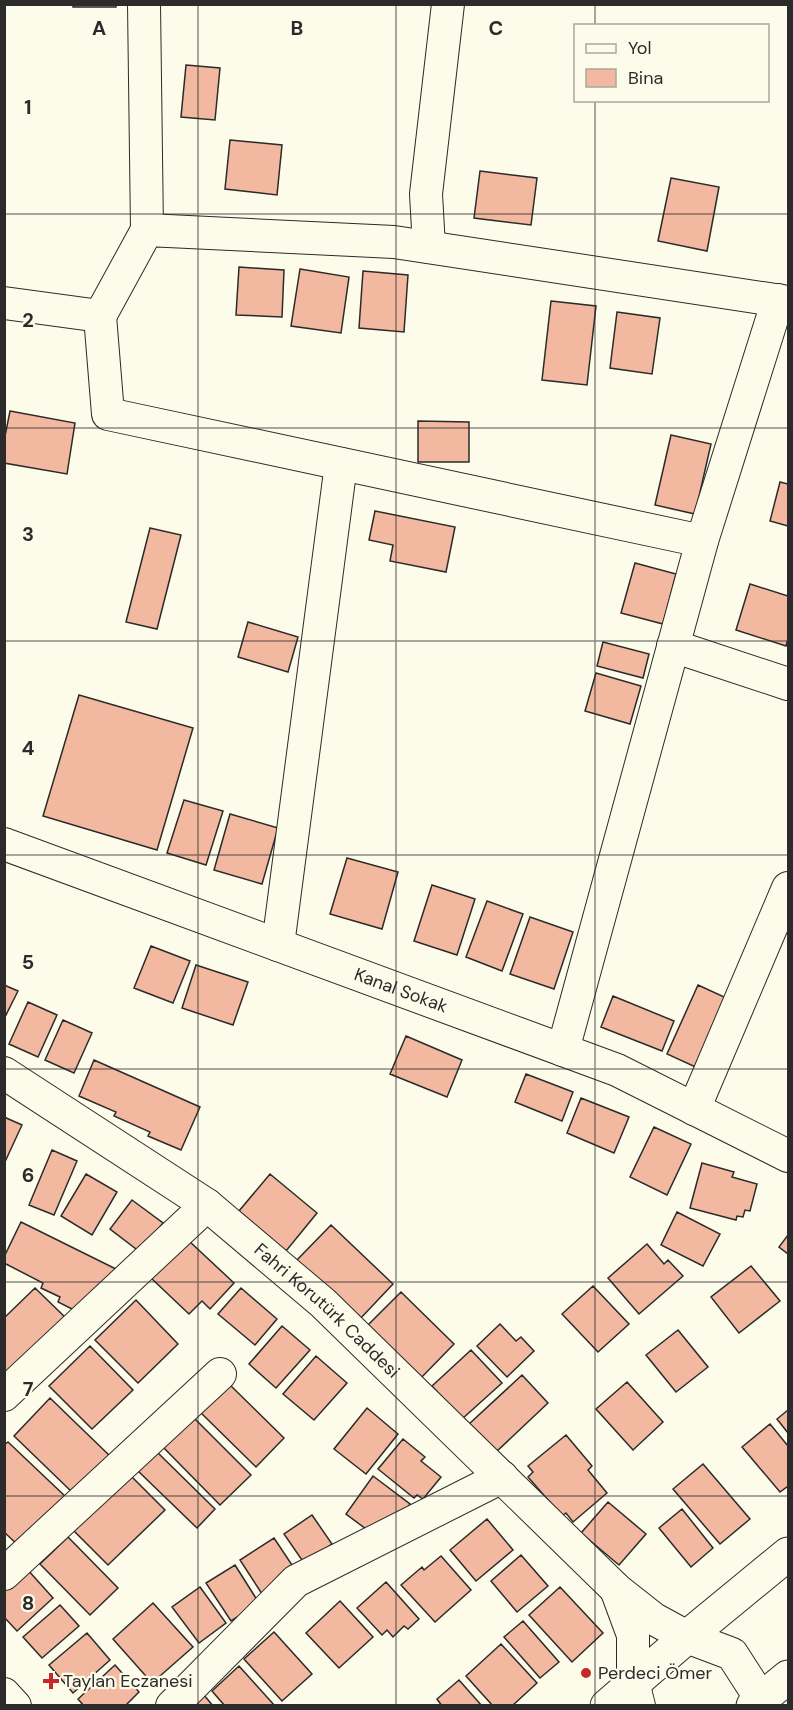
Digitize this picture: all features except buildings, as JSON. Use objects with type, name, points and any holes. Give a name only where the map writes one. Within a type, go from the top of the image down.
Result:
[{"type":"highway","points":[[607,1706],[636,1694],[687,1636],[789,1554]]},
{"type":"highway","points":[[759,1703],[789,1677]]},
{"type":"street","points":[[144,4],[147,230],[100,316],[108,414],[702,541]]},
{"type":"street","points":[[429,247],[426,194],[448,4]]},
{"type":"street","points":[[147,230],[394,242],[783,301],[702,541],[563,1050]]},
{"type":"street","points":[[4,303],[100,316]]},
{"type":"street","points":[[278,945],[341,464]]},
{"type":"street","points":[[674,646],[789,684]]},
{"type":"street","name":"Kanal Sokak","points":[[4,844],[617,1070],[789,1156]]},
{"type":"street","points":[[694,1109],[789,888]]},
{"type":"street","name":"Fahri Korutürk Caddesi","points":[[4,1073],[207,1204],[323,1303],[616,1589],[654,1619],[687,1636],[732,1654],[759,1703]]},
{"type":"street","points":[[4,1395],[207,1204]]},
{"type":"street","points":[[4,1574],[220,1374]]},
{"type":"street","points":[[172,1706],[296,1581],[502,1477]]},
{"type":"street","points":[[616,1589],[633,1635],[636,1694]]},
{"type":"street","points":[[4,1694],[15,1706]]},
{"type":"place","name":"Perdeci Ömer","points":[[586,1673]]},
{"type":"place","name":"Taylan Eczanesi","points":[[51,1681]]}]
